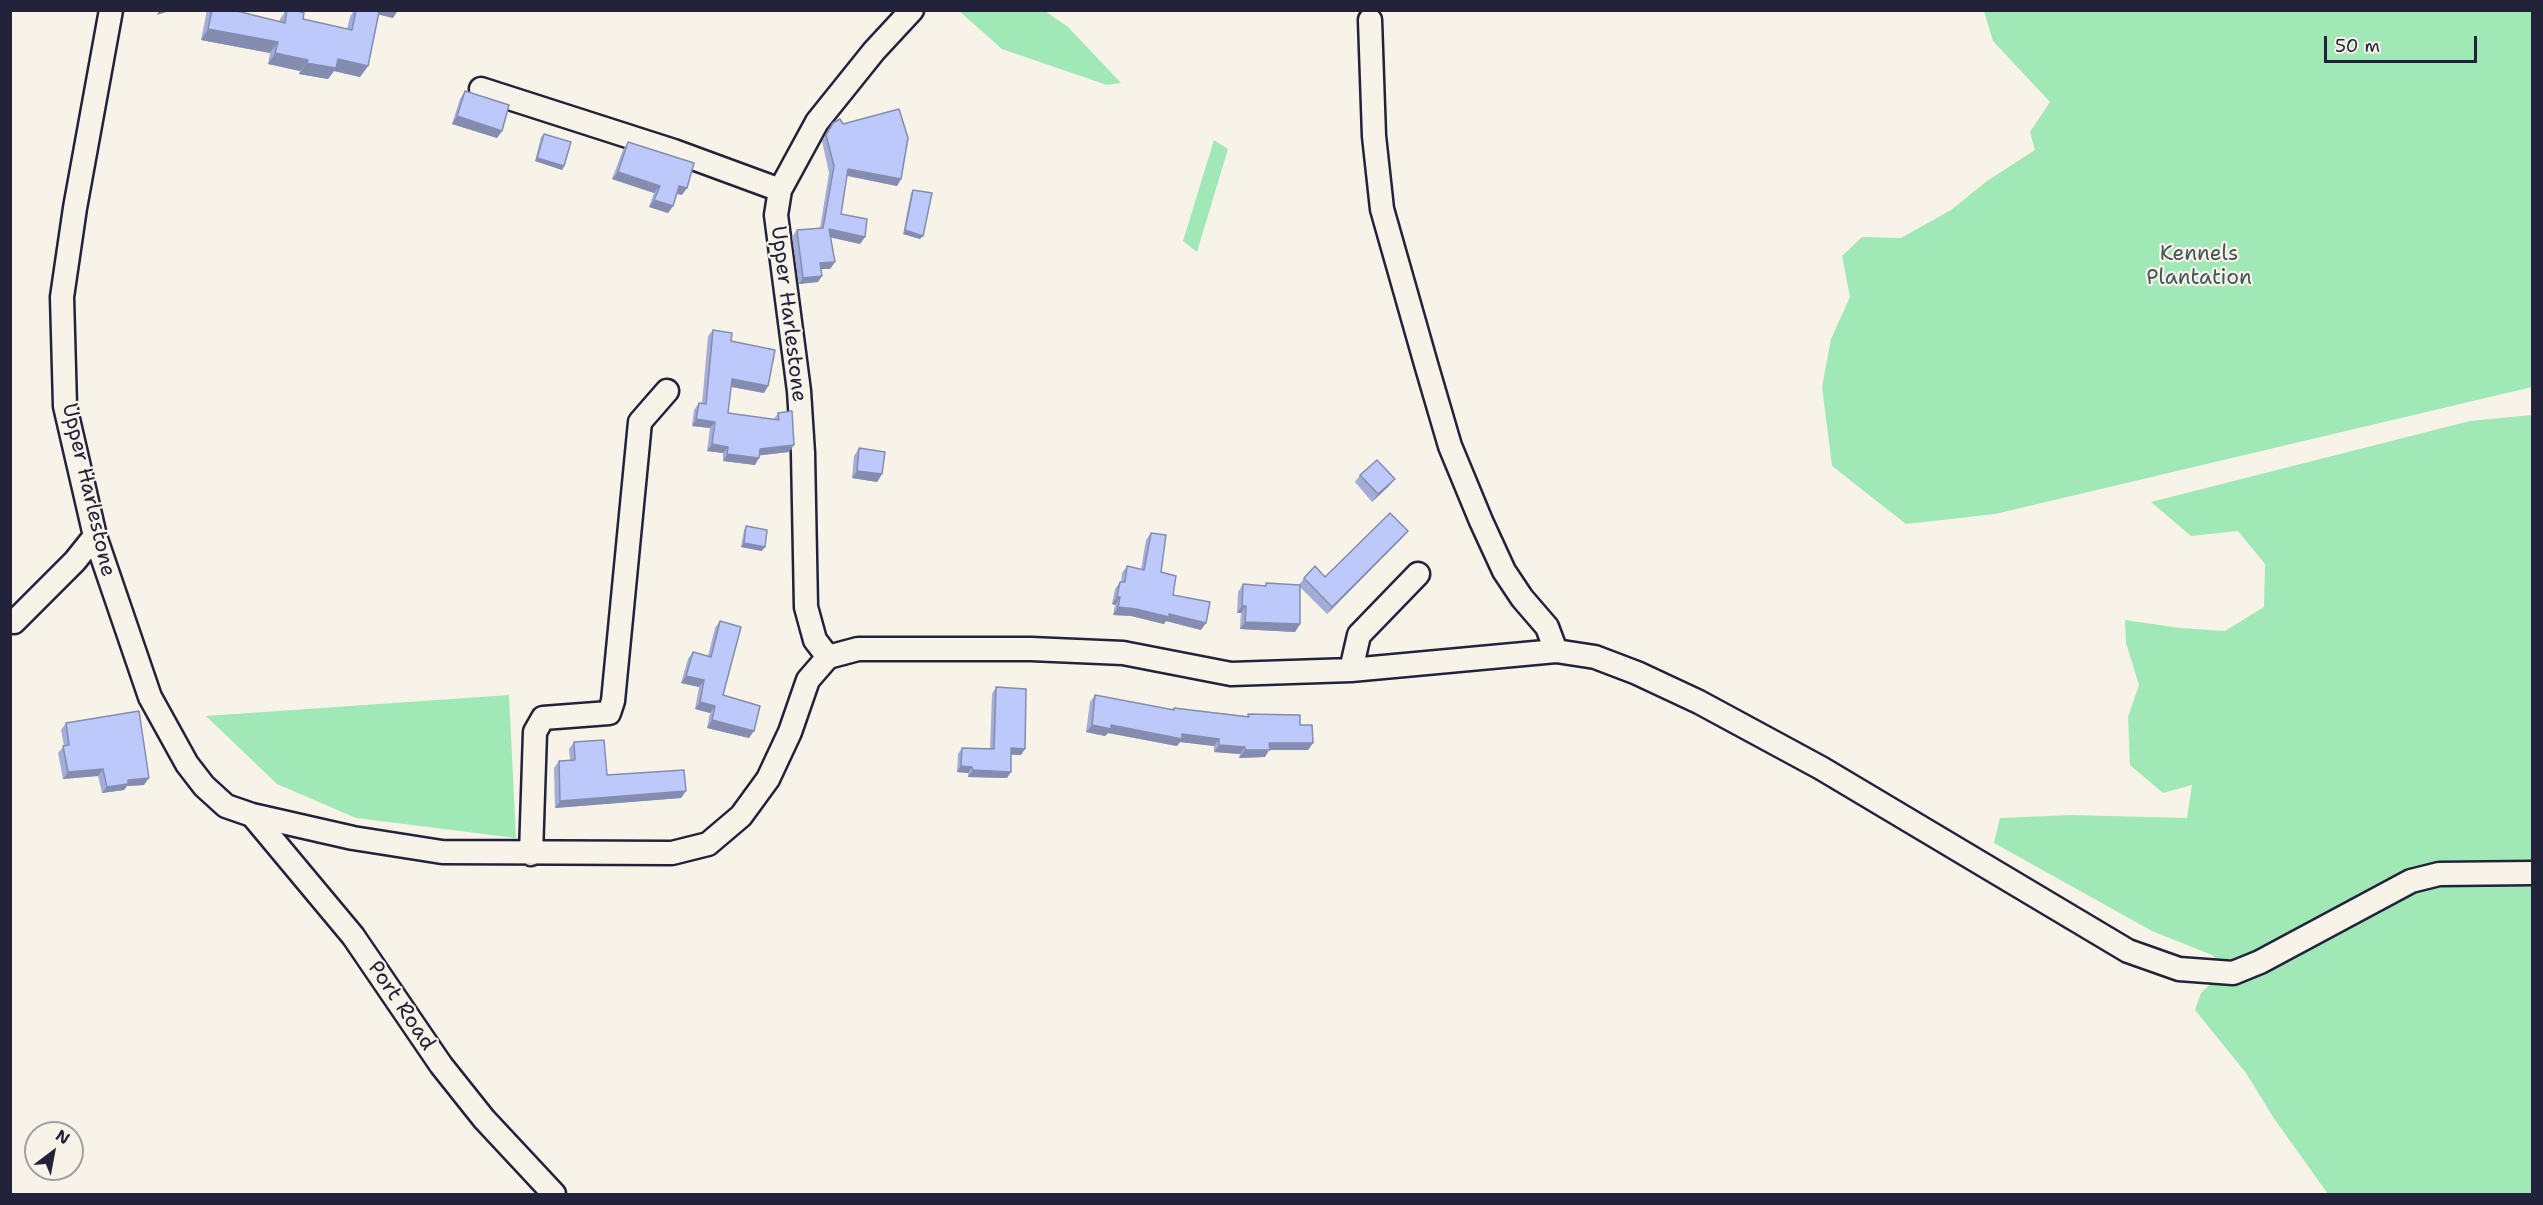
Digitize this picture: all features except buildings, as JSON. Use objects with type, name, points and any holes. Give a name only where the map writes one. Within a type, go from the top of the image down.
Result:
[{"type":"street","name":"Upper Harlestone","points":[[111,10],[75,208],[62,297],[65,406],[95,536],[150,697],[182,754],[204,786],[226,806],[252,815],[353,838],[442,852],[531,854],[672,853],[708,844],[741,816],[768,779],[790,732],[808,680],[828,657],[815,640],[806,607],[799,391],[776,215],[780,190],[817,122],[874,51],[912,10]]},
{"type":"street","points":[[1370,20],[1374,136],[1382,209],[1429,375],[1450,446],[1499,561],[1522,598],[1547,627],[1556,651]]},
{"type":"street","points":[[481,89],[674,152],[780,190]]},
{"type":"street","points":[[531,854],[535,732],[543,718],[609,713],[614,701],[640,422],[667,391]]},
{"type":"street","points":[[14,622],[75,561],[95,536]]},
{"type":"street","points":[[1351,670],[1359,635],[1418,574]]},
{"type":"street","points":[[828,657],[858,649],[1031,649],[1123,653],[1230,674],[1351,670],[1556,651],[1595,657],[1637,673],[1699,702],[1821,768],[2128,951],[2179,969],[2233,973],[2260,962],[2411,881],[2439,874],[2532,873]]},
{"type":"street","name":"Port Road","points":[[252,815],[353,936],[441,1065],[484,1119],[554,1194]]},
{"type":"green space","points":[[959,11],[1045,11],[1068,27],[1121,83],[1107,85],[1002,49]]},
{"type":"green space","name":"Kennels Plantation","points":[[1984,11],[2532,11],[2532,387],[1995,514],[1906,524],[1832,466],[1822,387],[1831,339],[1850,297],[1842,256],[1862,237],[1901,238],[1951,210],[1987,181],[2035,150],[2030,132],[2050,102],[1993,41]]},
{"type":"green space","points":[[1214,140],[1228,149],[1197,252],[1183,241]]},
{"type":"green space","points":[[2532,415],[2532,1194],[2328,1194],[2273,1117],[2246,1073],[2195,1010],[2201,993],[2214,981],[2221,964],[2212,955],[2152,931],[1994,843],[2000,818],[2071,815],[2187,818],[2192,785],[2163,793],[2130,765],[2128,717],[2139,685],[2126,643],[2125,620],[2180,628],[2225,631],[2264,607],[2265,564],[2238,531],[2191,536],[2151,502],[2470,421]]},
{"type":"green space","points":[[509,695],[516,838],[356,818],[277,784],[206,716]]}]
